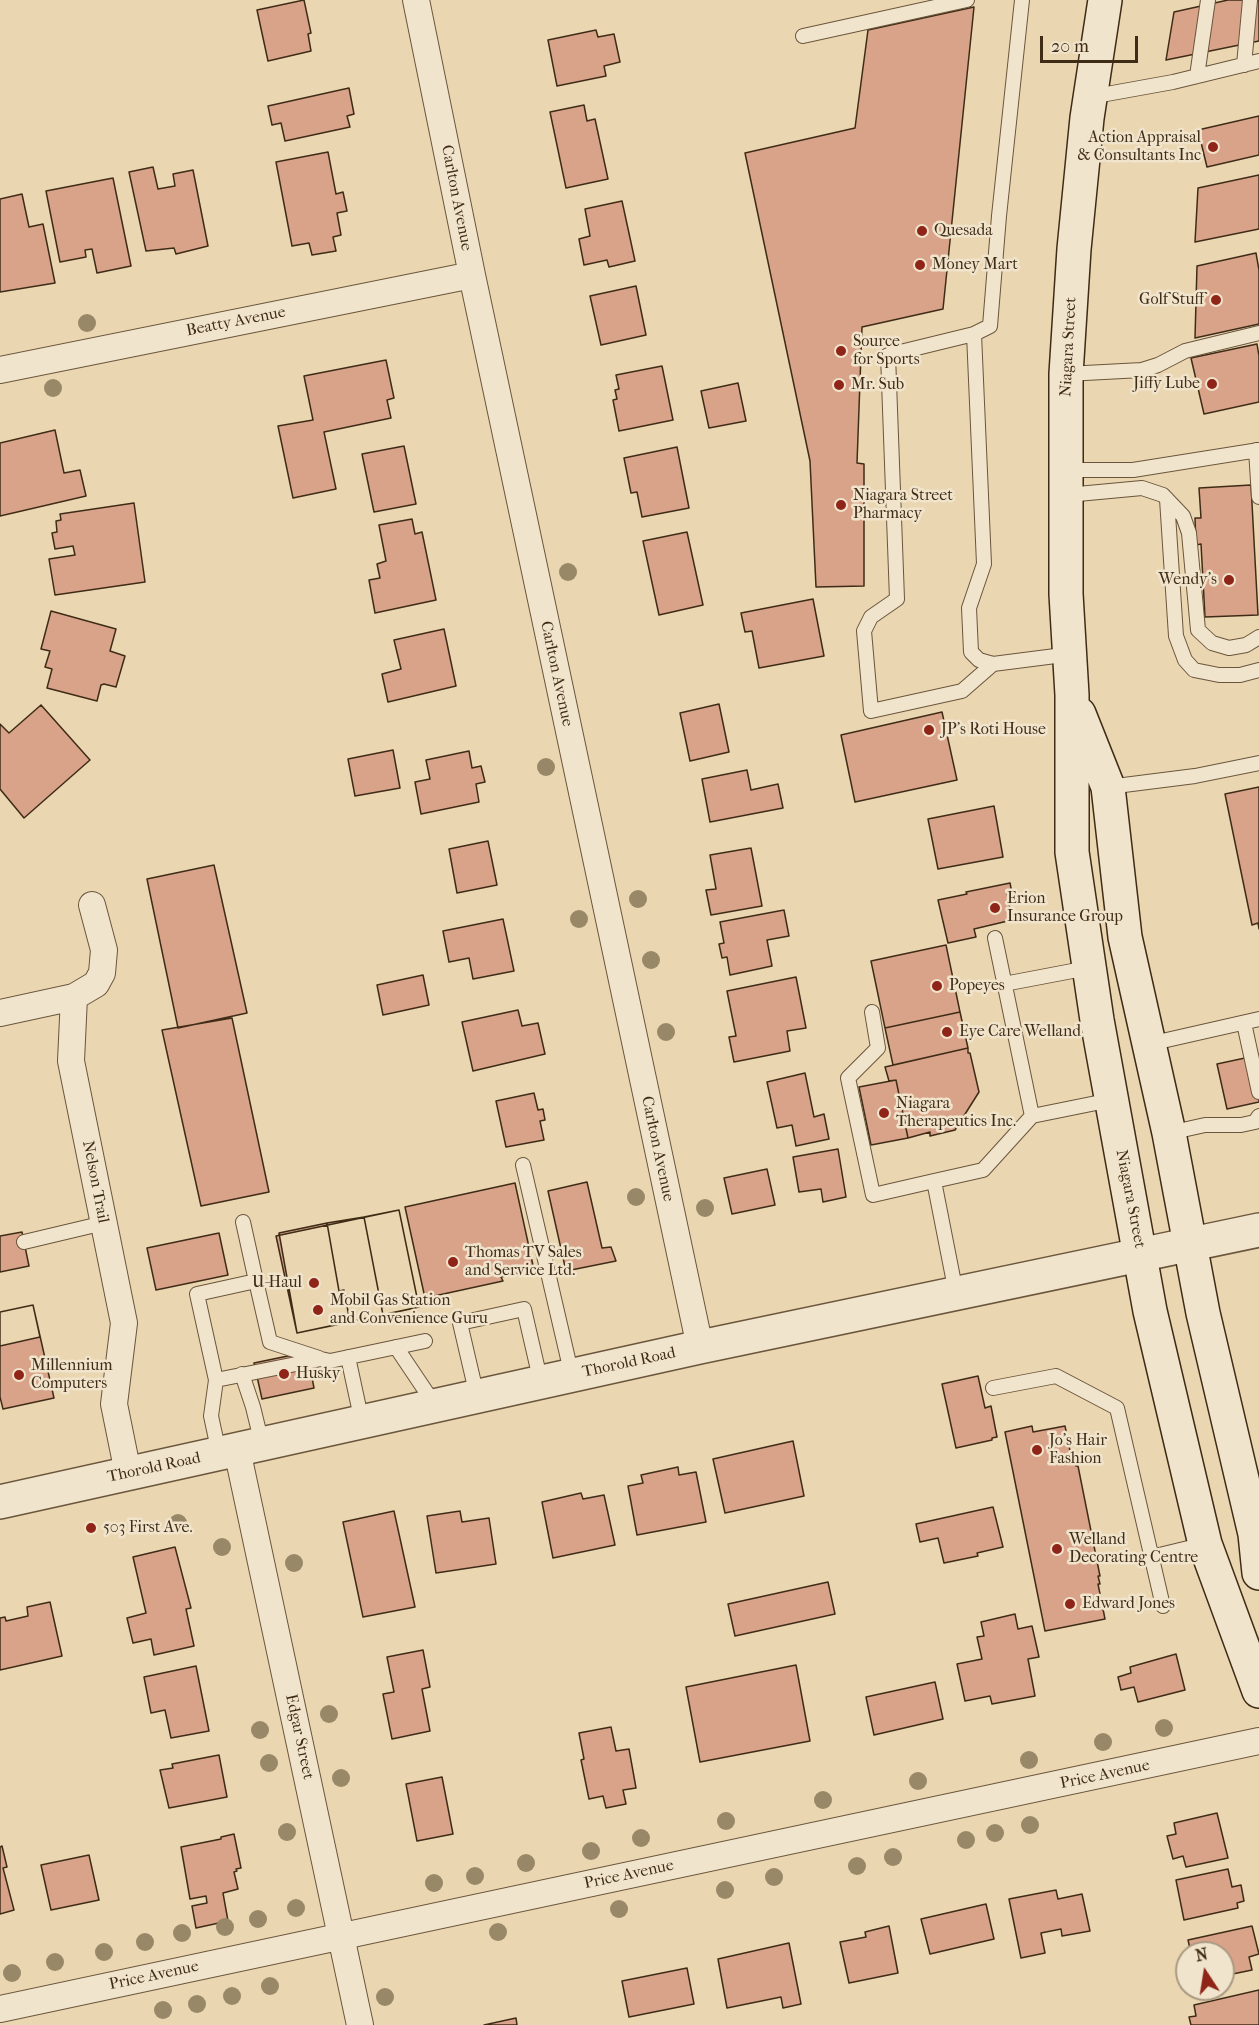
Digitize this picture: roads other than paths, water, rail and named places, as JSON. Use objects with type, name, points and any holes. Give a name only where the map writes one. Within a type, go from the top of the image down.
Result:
[{"type":"main road","name":"Niagara Street","points":[[1105,0],[1090,97],[1074,249],[1066,374],[1066,594],[1072,695],[1072,852],[1088,968],[1150,1311],[1205,1544],[1259,1691]]},
{"type":"main road","name":"Niagara Street","points":[[1072,695],[1108,787],[1125,937],[1169,1133],[1203,1313],[1255,1534],[1259,1573]]},
{"type":"main road","name":"Thorold Road","points":[[0,1502],[699,1347],[1259,1230]]},
{"type":"street","name":"Carlton Avenue","points":[[416,0],[699,1347]]},
{"type":"street","name":"Beatty Avenue","points":[[0,370],[472,275]]},
{"type":"street","points":[[0,1013],[74,997],[96,984],[102,973],[104,950],[92,905]]},
{"type":"street","name":"Nelson Trail","points":[[74,997],[71,1061],[124,1323],[114,1404],[128,1473]]},
{"type":"street","name":"Edgar Street","points":[[239,1449],[360,2025]]},
{"type":"street","name":"Price Avenue","points":[[0,2009],[1259,1742]]},
{"type":"lane","points":[[803,36],[967,0]]},
{"type":"lane","points":[[993,664],[962,691],[871,711],[864,631],[871,617],[897,599],[888,356],[974,334],[990,326],[1022,0]]},
{"type":"lane","points":[[1197,76],[1208,0]]},
{"type":"lane","points":[[1244,65],[1250,0]]},
{"type":"lane","points":[[1090,97],[1259,62]]},
{"type":"lane","points":[[1066,374],[1142,370],[1158,365],[1185,351],[1259,333]]},
{"type":"lane","points":[[974,334],[984,564],[969,608],[971,652],[979,660],[993,664],[1071,654]]},
{"type":"lane","points":[[1066,483],[1258,450],[1259,497]]},
{"type":"lane","points":[[1066,483],[1142,488],[1163,495],[1183,516],[1189,533],[1198,630],[1212,644],[1229,648],[1246,645],[1259,637]]},
{"type":"lane","points":[[1167,499],[1176,636],[1185,660],[1194,670],[1219,675],[1240,675],[1259,670]]},
{"type":"lane","points":[[1108,787],[1195,776],[1259,763]]},
{"type":"lane","points":[[995,938],[1032,1116]]},
{"type":"lane","points":[[1004,984],[1088,968]]},
{"type":"lane","points":[[872,1012],[878,1048],[848,1078],[873,1194],[983,1170],[1032,1116],[1111,1100]]},
{"type":"lane","points":[[1149,1044],[1259,1019]]},
{"type":"lane","points":[[1244,1023],[1259,1092]]},
{"type":"lane","points":[[1169,1133],[1205,1125],[1241,1125],[1255,1122],[1259,1116]]},
{"type":"lane","points":[[524,1165],[557,1379]]},
{"type":"lane","points":[[934,1181],[956,1293]]},
{"type":"lane","points":[[243,1222],[270,1342],[330,1361],[424,1341]]},
{"type":"lane","points":[[24,1242],[104,1223]]},
{"type":"lane","points":[[239,1449],[211,1416],[216,1380],[197,1294],[256,1281]]},
{"type":"lane","points":[[477,1396],[460,1323],[524,1309],[557,1379]]},
{"type":"lane","points":[[396,1347],[436,1406]]},
{"type":"lane","points":[[348,1357],[362,1422]]},
{"type":"lane","points":[[216,1380],[321,1359]]},
{"type":"lane","points":[[239,1449],[253,1407],[242,1374]]},
{"type":"lane","points":[[993,1388],[1056,1376],[1117,1408],[1163,1606]]},
{"type":"lane","points":[[1150,1557],[1205,1544]]},
{"type":"place","name":"Action Appraisal & Consultants Inc","points":[[1213,147]]},
{"type":"place","name":"Quesada","points":[[922,231]]},
{"type":"place","name":"Money Mart","points":[[920,265]]},
{"type":"place","name":"Golf Stuff","points":[[1216,300]]},
{"type":"place","name":"Source for Sports","points":[[841,351]]},
{"type":"place","name":"Jiffy Lube","points":[[1212,384]]},
{"type":"place","name":"Mr. Sub","points":[[839,385]]},
{"type":"place","name":"Niagara Street Pharmacy","points":[[841,505]]},
{"type":"place","name":"Wendy's","points":[[1229,580]]},
{"type":"place","name":"JP's Roti House","points":[[929,730]]},
{"type":"place","name":"Erion Insurance Group","points":[[995,908]]},
{"type":"place","name":"Popeyes","points":[[937,986]]},
{"type":"place","name":"Eye Care Welland","points":[[947,1032]]},
{"type":"place","name":"Niagara Therapeutics Inc.","points":[[884,1113]]},
{"type":"place","name":"Thomas TV Sales and Service Ltd.","points":[[453,1262]]},
{"type":"place","name":"U-Haul","points":[[314,1283]]},
{"type":"place","name":"Mobil Gas Station and Convenience Guru","points":[[318,1310]]},
{"type":"place","name":"Husky","points":[[284,1374]]},
{"type":"place","name":"Millennium Computers","points":[[19,1375]]},
{"type":"place","name":"Jo's Hair Fashion","points":[[1037,1450]]},
{"type":"place","name":"503 First Ave.","points":[[91,1528]]},
{"type":"place","name":"Welland Decorating Centre","points":[[1057,1549]]},
{"type":"place","name":"Edward Jones","points":[[1070,1604]]}]
